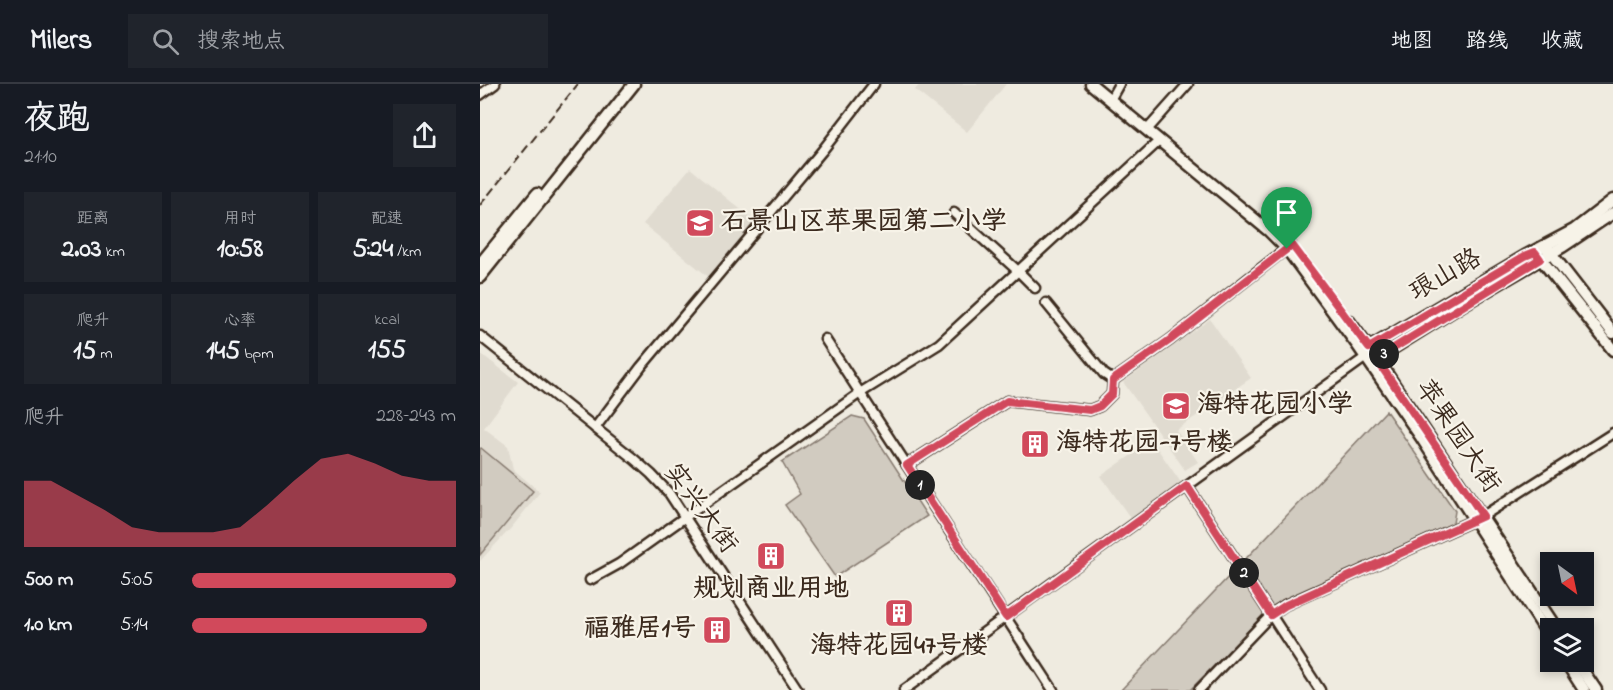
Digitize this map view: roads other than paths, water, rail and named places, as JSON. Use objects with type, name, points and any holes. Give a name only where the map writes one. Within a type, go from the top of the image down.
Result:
[{"type":"main road","points":[[480,264],[626,84]]},
{"type":"main road","points":[[480,277],[634,84]]},
{"type":"main road","name":"苹果园大街","points":[[1091,84],[1111,97],[1255,210],[1289,247],[1370,354],[1479,518],[1549,618]]},
{"type":"main road","name":"苹果园大街","points":[[1101,84],[1111,97]]},
{"type":"main road","name":"苹果园大街","points":[[1149,128],[1159,141],[1289,247]]},
{"type":"main road","name":"琅山路","points":[[1370,354],[1384,354],[1543,253],[1613,200]]},
{"type":"main road","name":"琅山路","points":[[1543,253],[1592,228],[1613,213]]},
{"type":"main road","points":[[1543,253],[1613,333]]},
{"type":"main road","points":[[1543,253],[1613,350]]},
{"type":"main road","name":"苹果园大街","points":[[1479,518],[1540,621]]},
{"type":"main road","points":[[1572,672],[1584,690]]},
{"type":"main road","points":[[1584,672],[1596,690]]},
{"type":"street","points":[[480,95],[495,84]]},
{"type":"street","points":[[595,428],[641,367],[822,151],[874,84]]},
{"type":"street","points":[[1111,97],[1119,84]]},
{"type":"street","points":[[1149,128],[1188,84]]},
{"type":"street","points":[[590,580],[619,564],[860,393],[947,338],[1159,141]]},
{"type":"street","points":[[954,213],[1035,288]]},
{"type":"street","points":[[1113,380],[1170,340],[1289,247]]},
{"type":"street","points":[[1046,303],[1104,374],[1113,380]]},
{"type":"street","name":"实兴大街","points":[[480,336],[651,474],[669,493],[798,690]]},
{"type":"street","points":[[825,339],[1053,690]]},
{"type":"street","points":[[904,690],[1370,354]]},
{"type":"street","points":[[907,465],[1007,401],[1090,410],[1100,406],[1112,394],[1113,380]]},
{"type":"street","points":[[1199,690],[1271,615],[1286,605],[1479,518],[1613,433]]},
{"type":"street","points":[[1187,486],[1320,690]]},
{"type":"railway","points":[[480,205],[578,84]]},
{"type":"place","name":"石景山区苹果园第二小学","points":[[700,223]]},
{"type":"place","name":"海特花园小学","points":[[1176,406]]},
{"type":"place","name":"海特花园-7号楼","points":[[1035,444]]},
{"type":"place","name":"规划商业用地","points":[[771,556]]},
{"type":"place","name":"海特花园47号楼","points":[[899,613]]},
{"type":"place","name":"福雅居1号","points":[[717,630]]}]
